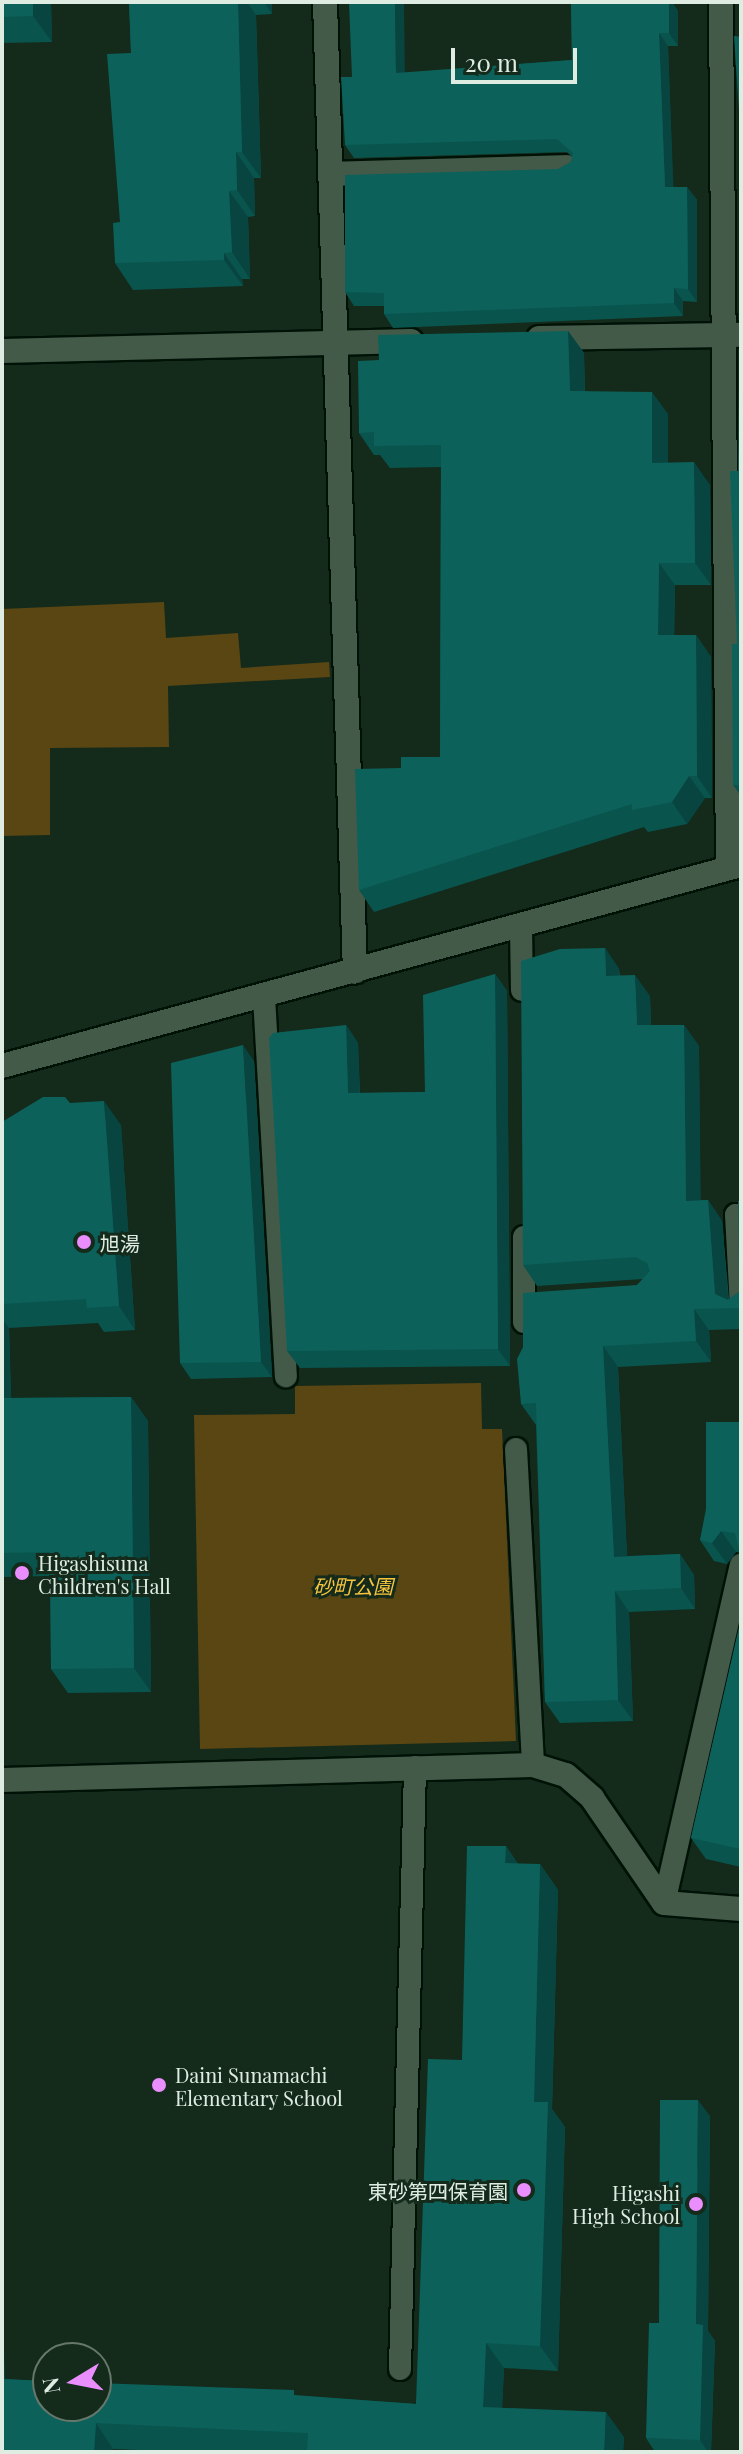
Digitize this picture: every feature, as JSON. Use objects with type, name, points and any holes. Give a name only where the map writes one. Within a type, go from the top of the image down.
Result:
[{"type":"street","points":[[325,2],[355,972]]},
{"type":"street","points":[[2,1066],[521,927],[735,866],[731,335],[721,2]]},
{"type":"street","points":[[331,174],[567,167]]},
{"type":"street","points":[[521,339],[731,335]]},
{"type":"street","points":[[2,351],[429,340]]},
{"type":"street","points":[[2,1780],[533,1765],[566,1775],[592,1798],[664,1903],[741,1909]]},
{"type":"lane","points":[[521,927],[522,1017]]},
{"type":"lane","points":[[264,997],[286,1376]]},
{"type":"lane","points":[[524,1206],[532,1300],[524,1341]]},
{"type":"lane","points":[[741,1215],[736,1215],[741,1307]]},
{"type":"lane","points":[[516,1449],[533,1765]]},
{"type":"lane","points":[[664,1903],[741,1565]]},
{"type":"lane","points":[[400,2369],[415,1767]]},
{"type":"green space","points":[[164,602],[166,638],[238,633],[241,668],[329,662],[330,677],[168,686],[169,747],[50,748],[50,835],[2,836],[2,609]]},
{"type":"green space","name":"砂町公園","points":[[481,1383],[482,1429],[502,1429],[516,1741],[200,1749],[194,1415],[295,1414],[295,1386]]},
{"type":"building","points":[[2,2],[33,2],[33,16],[2,17]]},
{"type":"building","points":[[129,2],[238,2],[242,152],[236,152],[237,190],[229,191],[232,252],[224,253],[224,260],[115,263],[113,223],[120,222],[107,54],[131,53]]},
{"type":"building","points":[[349,2],[395,2],[396,73],[572,60],[571,2],[669,2],[669,33],[659,33],[665,187],[687,187],[688,289],[674,288],[674,303],[384,314],[384,293],[345,292],[345,175],[558,169],[571,162],[573,153],[557,139],[345,145],[341,77],[352,77]]},
{"type":"building","points":[[734,36],[741,37],[741,126],[740,126]]},
{"type":"building","points":[[568,331],[570,391],[652,392],[652,463],[694,462],[695,563],[659,563],[658,635],[696,635],[697,776],[689,776],[672,802],[632,810],[632,804],[359,890],[355,769],[401,768],[401,757],[440,757],[441,445],[374,446],[374,432],[359,433],[358,361],[379,360],[378,335]]},
{"type":"building","points":[[739,389],[741,785],[733,785],[732,644],[737,644],[730,471],[738,471]]},
{"type":"building","points":[[605,948],[606,976],[635,975],[637,1025],[684,1025],[686,1201],[708,1200],[715,1294],[728,1300],[739,1292],[738,1201],[741,1201],[741,1308],[694,1309],[696,1341],[603,1346],[614,1557],[680,1554],[681,1588],[615,1591],[618,1700],[545,1702],[536,1403],[521,1404],[517,1359],[523,1347],[523,1293],[637,1285],[650,1271],[647,1263],[635,1257],[523,1265],[521,961],[560,949]]},
{"type":"building","points":[[495,974],[498,1349],[287,1351],[269,1038],[273,1033],[346,1025],[348,1093],[425,1092],[423,995]]},
{"type":"building","points":[[243,1045],[261,1362],[180,1363],[171,1063]]},
{"type":"building","name":"旭湯","points":[[43,1097],[65,1097],[70,1103],[104,1101],[119,1306],[87,1308],[86,1299],[2,1304],[2,1122]]},
{"type":"building","points":[[131,1397],[134,1668],[51,1669],[50,1552],[2,1553],[2,1398]]},
{"type":"building","points":[[706,1422],[741,1422],[741,1550],[735,1533],[721,1531],[712,1543],[700,1540],[706,1509]]},
{"type":"building","points":[[741,1619],[741,1849],[691,1838]]},
{"type":"building","points":[[467,1846],[506,1846],[505,1863],[540,1864],[534,2102],[548,2102],[540,2346],[486,2343],[483,2407],[606,2412],[604,2452],[307,2452],[308,2433],[96,2423],[94,2452],[2,2452],[2,2379],[32,2380],[32,2422],[112,2422],[112,2384],[294,2390],[294,2395],[416,2404],[428,2059],[462,2060]]},
{"type":"building","points":[[660,2100],[698,2100],[696,2324],[703,2325],[700,2440],[646,2438],[649,2323],[659,2323]]},
{"type":"place","name":"旭湯","points":[[84,1242]]},
{"type":"place","name":"Higashisuna Children's Hall","points":[[22,1573]]},
{"type":"place","name":"Daini Sunamachi Elementary School","points":[[159,2085]]},
{"type":"place","name":"東砂第四保育園","points":[[524,2190]]},
{"type":"place","name":"Higashi High School","points":[[696,2204]]}]
